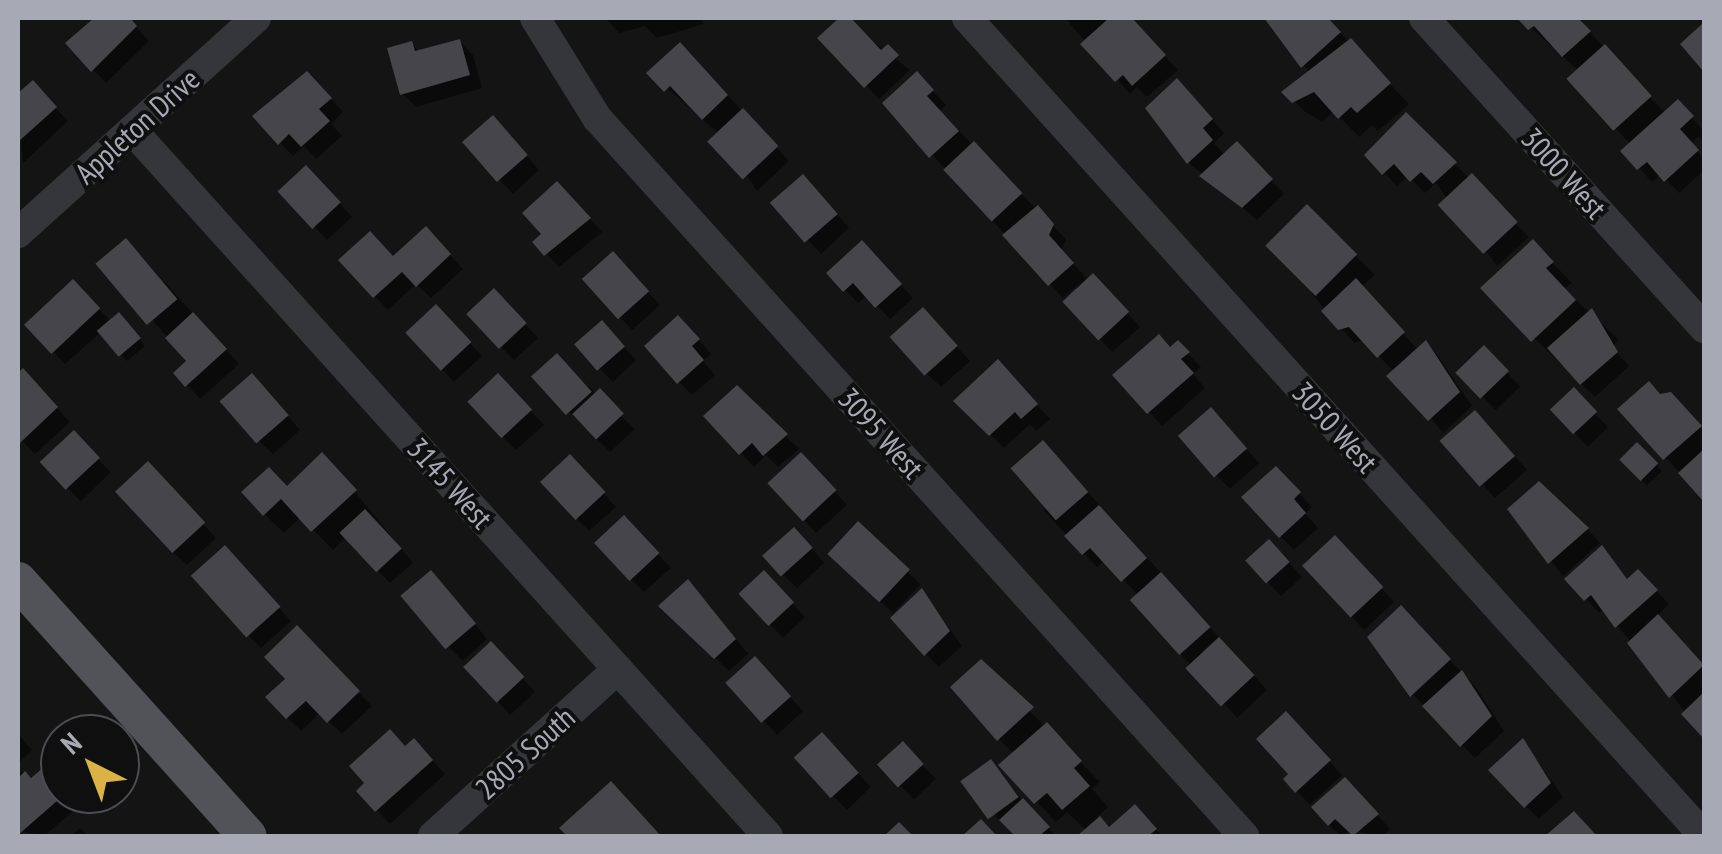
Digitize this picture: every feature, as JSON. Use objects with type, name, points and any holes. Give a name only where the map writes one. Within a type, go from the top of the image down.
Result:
[{"type":"main road","points":[[18,581],[248,836]]},
{"type":"street","name":"Appleton Drive","points":[[18,233],[256,18]]},
{"type":"street","name":"3095 West","points":[[535,18],[597,118],[1244,836]]},
{"type":"street","name":"3050 West","points":[[967,18],[1704,836]]},
{"type":"street","name":"3000 West","points":[[1424,18],[1704,328]]},
{"type":"street","name":"3145 West","points":[[132,130],[768,836]]},
{"type":"street","name":"2805 South","points":[[433,836],[618,669]]},
{"type":"building","points":[[94,18],[130,18],[137,26],[91,72],[65,43]]},
{"type":"building","points":[[839,18],[851,18],[881,50],[888,44],[899,55],[864,88],[817,38]]},
{"type":"building","points":[[1109,18],[1132,18],[1166,55],[1132,86],[1123,75],[1115,82],[1080,44]]},
{"type":"building","points":[[1264,18],[1328,18],[1341,32],[1301,68]]},
{"type":"building","points":[[1517,18],[1578,18],[1591,31],[1562,57],[1534,26],[1528,30]]},
{"type":"building","points":[[1702,24],[1704,27],[1704,72],[1680,44]]},
{"type":"building","points":[[1351,38],[1391,83],[1357,113],[1351,107],[1338,119],[1314,92],[1292,103],[1281,92]]},
{"type":"building","points":[[460,39],[470,75],[400,95],[387,48],[412,41],[415,51]]},
{"type":"building","points":[[680,42],[728,95],[702,120],[670,86],[664,92],[646,73]]},
{"type":"building","points":[[1605,44],[1652,96],[1613,131],[1566,79]]},
{"type":"building","points":[[307,71],[332,98],[319,109],[330,121],[301,147],[289,134],[278,145],[252,116]]},
{"type":"building","points":[[917,71],[934,90],[927,96],[959,131],[929,158],[882,103]]},
{"type":"building","points":[[1177,78],[1213,119],[1203,128],[1213,140],[1187,164],[1145,108]]},
{"type":"building","points":[[33,80],[57,107],[18,142],[18,93]]},
{"type":"building","points":[[1678,99],[1694,116],[1680,129],[1699,150],[1664,182],[1647,162],[1637,170],[1620,151]]},
{"type":"building","points":[[743,108],[778,146],[743,179],[707,141]]},
{"type":"building","points":[[1406,112],[1457,162],[1433,184],[1421,172],[1410,182],[1394,164],[1382,175],[1364,155]]},
{"type":"building","points":[[493,115],[528,155],[497,182],[462,142]]},
{"type":"building","points":[[974,141],[1022,193],[992,222],[943,170]]},
{"type":"building","points":[[1237,141],[1273,179],[1242,208],[1199,176]]},
{"type":"building","points":[[306,165],[341,202],[312,229],[277,192]]},
{"type":"building","points":[[1472,173],[1518,222],[1483,254],[1438,205]]},
{"type":"building","points":[[803,174],[838,214],[805,243],[770,203]]},
{"type":"building","points":[[557,181],[591,218],[544,256],[532,242],[541,234],[522,213]]},
{"type":"building","points":[[1307,204],[1357,254],[1315,296],[1265,246]]},
{"type":"building","points":[[1038,205],[1054,224],[1049,235],[1074,263],[1048,286],[1002,235]]},
{"type":"building","points":[[426,226],[451,254],[416,287],[402,272],[373,298],[338,260],[370,231],[393,256]]},
{"type":"building","points":[[126,238],[177,299],[147,325],[95,264]]},
{"type":"building","points":[[1533,239],[1554,262],[1546,268],[1576,300],[1531,342],[1480,288]]},
{"type":"building","points":[[862,240],[902,284],[875,308],[853,283],[843,292],[826,273]]},
{"type":"building","points":[[613,251],[649,291],[618,319],[582,279]]},
{"type":"building","points":[[1093,273],[1129,312],[1098,340],[1062,302]]},
{"type":"building","points":[[1356,278],[1405,332],[1377,358],[1349,327],[1338,330],[1321,311]]},
{"type":"building","points":[[73,279],[100,308],[51,354],[24,325]]},
{"type":"building","points":[[494,288],[527,323],[499,349],[466,314]]},
{"type":"building","points":[[436,304],[471,342],[441,371],[405,333]]},
{"type":"building","points":[[923,307],[958,346],[924,376],[890,337]]},
{"type":"building","points":[[1592,308],[1618,352],[1580,385],[1547,348]]},
{"type":"building","points":[[119,312],[141,338],[119,357],[97,331]]},
{"type":"building","points":[[193,312],[227,349],[185,387],[173,373],[186,361],[165,338]]},
{"type":"building","points":[[678,315],[700,339],[692,346],[704,360],[677,384],[644,346]]},
{"type":"building","points":[[602,320],[625,346],[597,371],[574,344]]},
{"type":"building","points":[[1159,334],[1170,347],[1178,340],[1190,352],[1181,359],[1194,373],[1147,414],[1112,375]]},
{"type":"building","points":[[1426,340],[1460,392],[1428,421],[1386,376]]},
{"type":"building","points":[[1484,345],[1509,371],[1480,399],[1455,373]]},
{"type":"building","points":[[557,353],[592,392],[566,415],[531,376]]},
{"type":"building","points":[[998,359],[1038,404],[1021,419],[1015,412],[989,436],[953,401]]},
{"type":"building","points":[[23,368],[58,407],[20,443],[18,373]]},
{"type":"building","points":[[252,373],[289,415],[256,443],[220,401]]},
{"type":"building","points":[[498,373],[532,410],[501,438],[467,402]]},
{"type":"building","points":[[1649,381],[1660,394],[1671,392],[1702,426],[1663,460],[1617,409]]},
{"type":"building","points":[[737,385],[788,434],[763,456],[752,443],[739,455],[703,416]]},
{"type":"building","points":[[1574,387],[1597,412],[1573,434],[1550,410]]},
{"type":"building","points":[[600,388],[624,414],[596,440],[572,414]]},
{"type":"building","points":[[1211,407],[1247,449],[1214,477],[1178,436]]},
{"type":"building","points":[[1475,410],[1515,456],[1480,487],[1440,441]]},
{"type":"building","points":[[74,430],[100,458],[66,490],[40,462]]},
{"type":"building","points":[[1043,440],[1088,492],[1056,520],[1011,468]]},
{"type":"building","points":[[1637,442],[1658,463],[1641,481],[1619,460]]},
{"type":"building","points":[[1704,449],[1704,502],[1678,473]]},
{"type":"building","points":[[322,452],[357,490],[311,532],[281,499],[263,516],[241,492],[269,467],[287,486]]},
{"type":"building","points":[[801,452],[836,490],[803,521],[767,483]]},
{"type":"building","points":[[570,454],[605,492],[575,520],[540,482]]},
{"type":"building","points":[[148,461],[205,522],[172,553],[115,492]]},
{"type":"building","points":[[1276,466],[1301,492],[1294,499],[1306,513],[1279,538],[1241,497]]},
{"type":"building","points":[[1539,481],[1589,528],[1548,564],[1507,509]]},
{"type":"building","points":[[1099,505],[1147,558],[1121,582],[1090,548],[1082,555],[1064,536]]},
{"type":"building","points":[[365,509],[402,548],[376,572],[339,533]]},
{"type":"building","points":[[624,515],[659,553],[629,581],[594,543]]},
{"type":"building","points":[[858,521],[910,569],[879,602],[827,554]]},
{"type":"building","points":[[794,527],[813,548],[781,577],[762,556]]},
{"type":"building","points":[[1335,535],[1383,587],[1351,618],[1302,566]]},
{"type":"building","points":[[1269,539],[1290,562],[1266,583],[1245,560]]},
{"type":"building","points":[[225,545],[281,607],[246,637],[191,576]]},
{"type":"building","points":[[1602,545],[1627,579],[1638,569],[1658,590],[1615,628],[1591,595],[1584,601],[1564,579]]},
{"type":"building","points":[[431,570],[476,624],[445,649],[400,596]]},
{"type":"building","points":[[764,570],[794,602],[768,626],[738,594]]},
{"type":"building","points":[[1161,572],[1211,627],[1179,655],[1130,600]]},
{"type":"building","points":[[688,579],[736,639],[714,659],[658,606]]},
{"type":"building","points":[[922,588],[950,631],[924,656],[890,618]]},
{"type":"building","points":[[1401,605],[1451,659],[1410,697],[1367,637]]},
{"type":"building","points":[[1658,614],[1704,665],[1669,698],[1627,643]]},
{"type":"building","points":[[297,625],[360,691],[327,723],[306,701],[286,719],[265,697],[285,679],[264,657]]},
{"type":"building","points":[[1219,637],[1254,675],[1221,706],[1185,668]]},
{"type":"building","points":[[491,641],[524,677],[497,703],[463,667]]},
{"type":"building","points":[[755,656],[791,696],[761,723],[725,683]]},
{"type":"building","points":[[981,659],[1034,707],[997,741],[950,687]]},
{"type":"building","points":[[1462,670],[1492,716],[1460,747],[1422,706]]},
{"type":"building","points":[[1704,692],[1704,739],[1681,714]]},
{"type":"building","points":[[1286,711],[1331,760],[1295,793],[1283,779],[1288,774],[1256,739]]},
{"type":"building","points":[[1047,722],[1082,761],[1074,768],[1090,786],[1062,810],[1047,793],[1034,804],[998,765]]},
{"type":"building","points":[[390,729],[405,746],[414,738],[433,760],[375,812],[356,791],[364,783],[349,766]]},
{"type":"building","points":[[822,732],[859,773],[831,798],[794,757]]},
{"type":"building","points":[[1523,738],[1551,783],[1524,808],[1488,770]]},
{"type":"building","points":[[903,741],[924,764],[898,787],[877,764]]},
{"type":"building","points":[[991,759],[1019,797],[988,819],[960,781]]},
{"type":"building","points":[[40,770],[42,814],[18,835],[18,778],[25,771],[31,778]]},
{"type":"building","points":[[1345,777],[1379,814],[1353,836],[1335,819],[1328,826],[1311,807]]},
{"type":"building","points":[[611,781],[661,836],[567,836],[559,828]]},
{"type":"building","points":[[1023,798],[1050,827],[1039,836],[1015,836],[999,820]]},
{"type":"building","points":[[1135,804],[1157,829],[1148,836],[1077,836],[1100,816],[1109,827]]},
{"type":"building","points":[[1574,811],[1597,836],[1545,836]]},
{"type":"building","points":[[981,819],[997,836],[962,836]]},
{"type":"building","points":[[899,822],[913,836],[884,836]]}]
